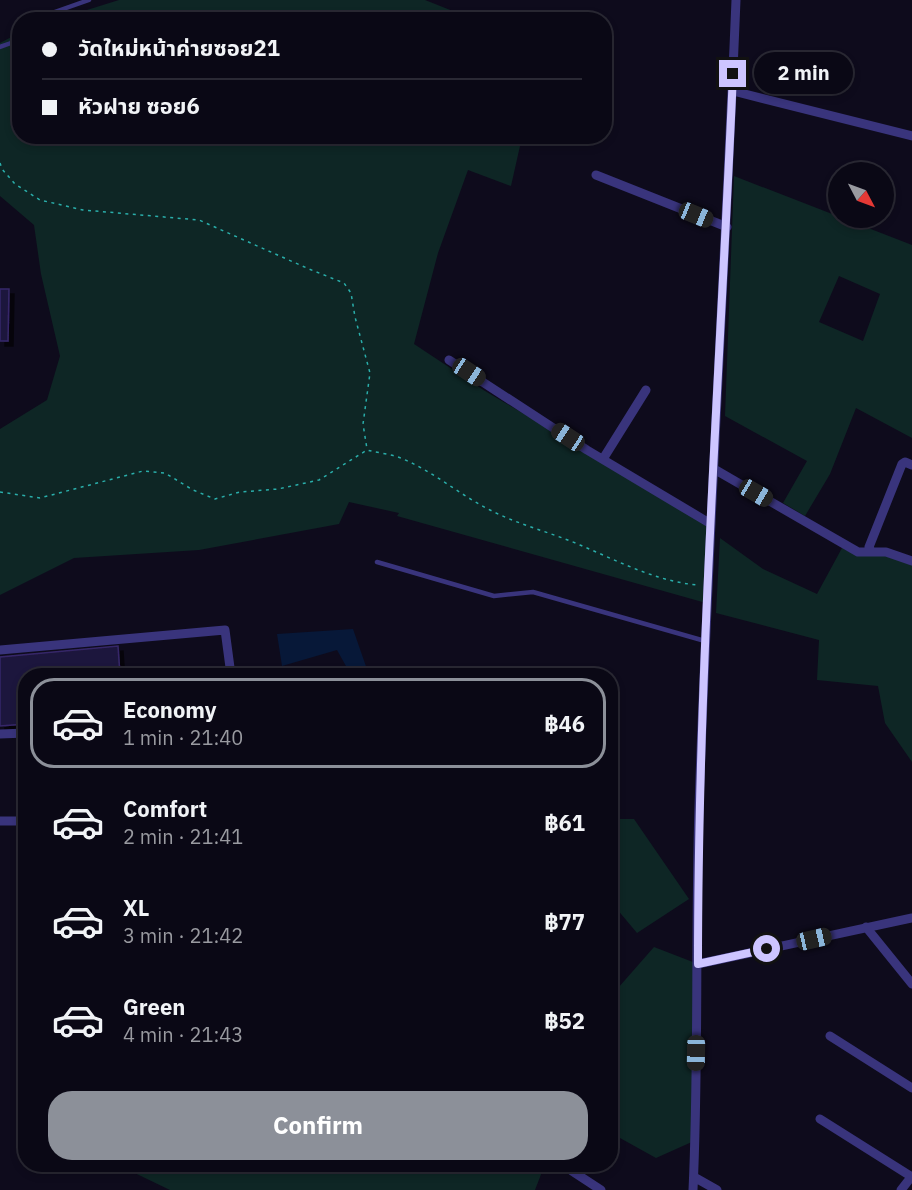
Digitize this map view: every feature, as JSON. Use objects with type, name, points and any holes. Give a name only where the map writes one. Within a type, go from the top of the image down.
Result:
[{"type":"street","points":[[693,1190],[698,844],[705,641],[727,228],[736,0]]},
{"type":"street","points":[[733,91],[912,136]]},
{"type":"street","points":[[596,175],[727,228]]},
{"type":"street","points":[[449,360],[603,459],[711,524]]},
{"type":"street","points":[[603,459],[646,390]]},
{"type":"street","points":[[870,551],[869,546],[902,464],[905,462],[912,465]]},
{"type":"street","points":[[714,469],[858,552],[886,552],[912,561]]},
{"type":"street","points":[[0,650],[225,630],[230,668]]},
{"type":"street","points":[[0,734],[18,733]]},
{"type":"street","points":[[0,821],[18,821]]},
{"type":"street","points":[[698,964],[912,918]]},
{"type":"street","points":[[866,927],[912,984]]},
{"type":"street","points":[[830,1036],[912,1088]]},
{"type":"street","points":[[820,1119],[912,1176],[901,1190]]},
{"type":"street","points":[[574,1172],[601,1190]]},
{"type":"street","points":[[694,1178],[717,1190]]},
{"type":"lane","points":[[55,12],[90,0]]},
{"type":"lane","points":[[377,562],[494,596],[533,592],[705,641]]},
{"type":"path","points":[[0,163],[2,169],[15,184],[40,200],[83,210],[199,220],[344,283],[351,293],[370,373],[363,424],[367,450]]},
{"type":"path","points":[[0,492],[40,498],[143,471],[165,473],[193,490],[215,498],[240,492],[278,489],[319,480],[367,450],[401,458],[430,473],[488,510],[532,529],[578,544],[627,567],[680,583],[707,586]]},
{"type":"green space","points":[[119,0],[425,0],[455,12],[80,12]]},
{"type":"green space","points":[[12,37],[12,144],[520,144],[511,186],[468,170],[438,253],[414,344],[485,391],[711,524],[706,603],[397,516],[399,513],[349,502],[339,524],[199,550],[74,558],[0,595],[0,429],[47,400],[60,356],[41,274],[34,225],[0,196],[0,43]]},
{"type":"green space","points":[[734,176],[828,212],[828,228],[868,228],[912,245],[912,438],[856,408],[830,474],[805,516],[783,503],[807,461],[725,416]],"holes":[[[839,276],[880,294],[863,341],[819,322]]]},
{"type":"green space","points":[[720,538],[763,569],[817,594],[842,548],[856,555],[888,556],[912,565],[912,762],[885,723],[878,686],[817,680],[819,640],[716,613]]},
{"type":"green space","points":[[618,819],[634,819],[689,899],[637,933],[618,910]]},
{"type":"green space","points":[[654,947],[698,964],[694,1141],[656,1158],[618,1137],[618,988]]},
{"type":"green space","points":[[133,1172],[542,1172],[535,1190],[170,1190]]},
{"type":"water","points":[[353,629],[367,668],[347,668],[337,650],[282,666],[277,634]]},
{"type":"building","points":[[0,289],[9,289],[8,341],[0,341]]},
{"type":"building","points":[[118,646],[120,668],[18,668],[18,725],[0,726],[0,657]]},
{"type":"route","points":[[733,74],[726,249],[707,586],[698,844],[698,964],[767,949]]}]
